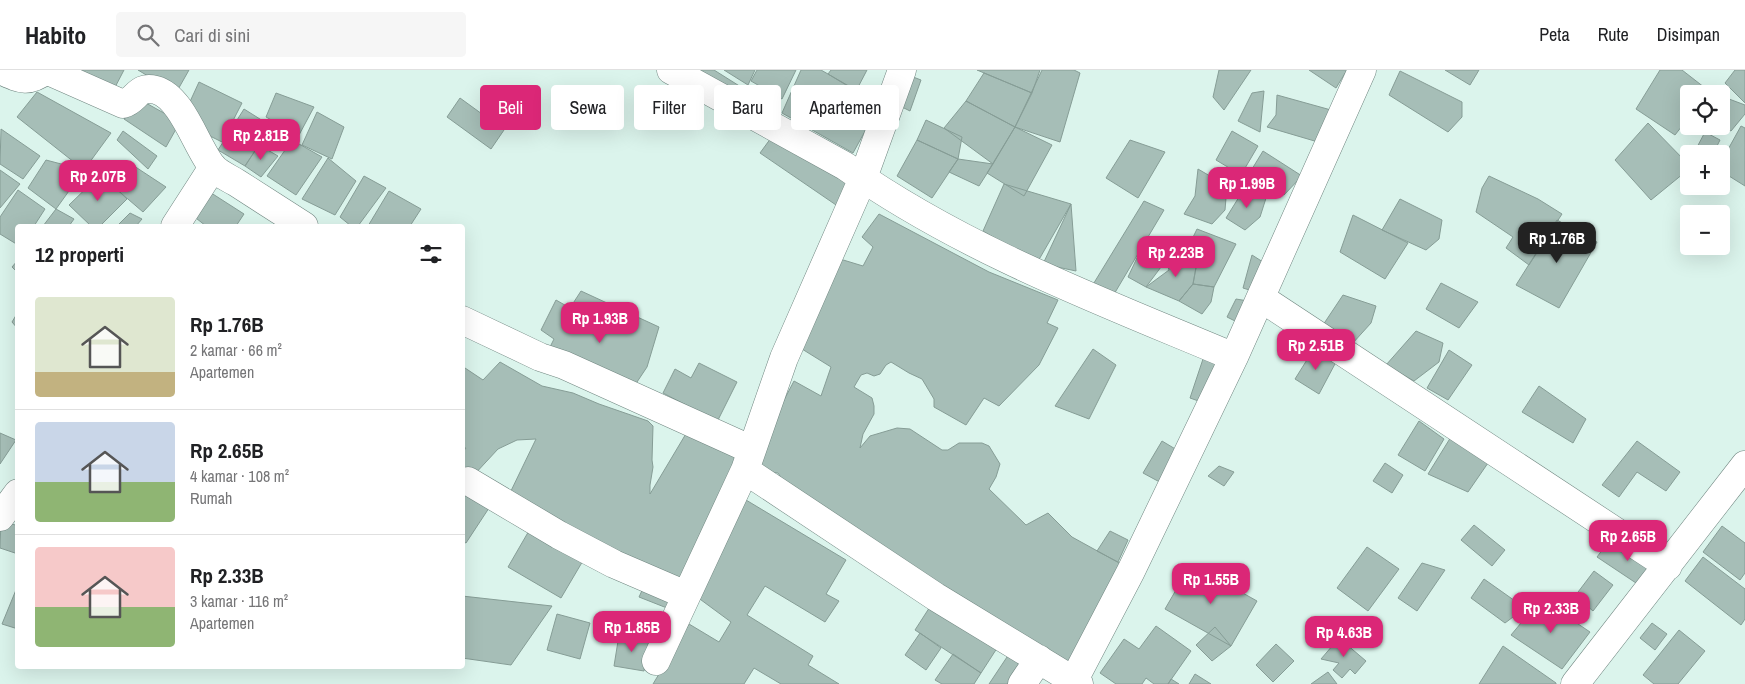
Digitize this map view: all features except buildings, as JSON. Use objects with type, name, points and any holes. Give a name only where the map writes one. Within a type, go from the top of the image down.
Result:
[{"type":"street","points":[[0,70],[22,79],[35,78],[46,70],[123,104],[130,101],[139,92],[157,90],[166,95],[178,107],[213,167],[301,224]]},
{"type":"street","points":[[671,70],[845,166],[965,239],[1035,272],[1234,357]]},
{"type":"street","points":[[656,661],[749,460],[784,358],[863,178],[902,70]]},
{"type":"street","points":[[465,321],[564,365],[749,460],[936,597],[1076,682],[1262,298],[1362,70]]},
{"type":"street","points":[[176,224],[213,167]]},
{"type":"street","points":[[1262,298],[1668,566]]},
{"type":"street","points":[[1575,684],[1745,465]]},
{"type":"street","points":[[468,481],[614,564],[686,595]]},
{"type":"street","points":[[0,517],[15,497]]},
{"type":"street","points":[[1022,684],[1039,659]]}]
